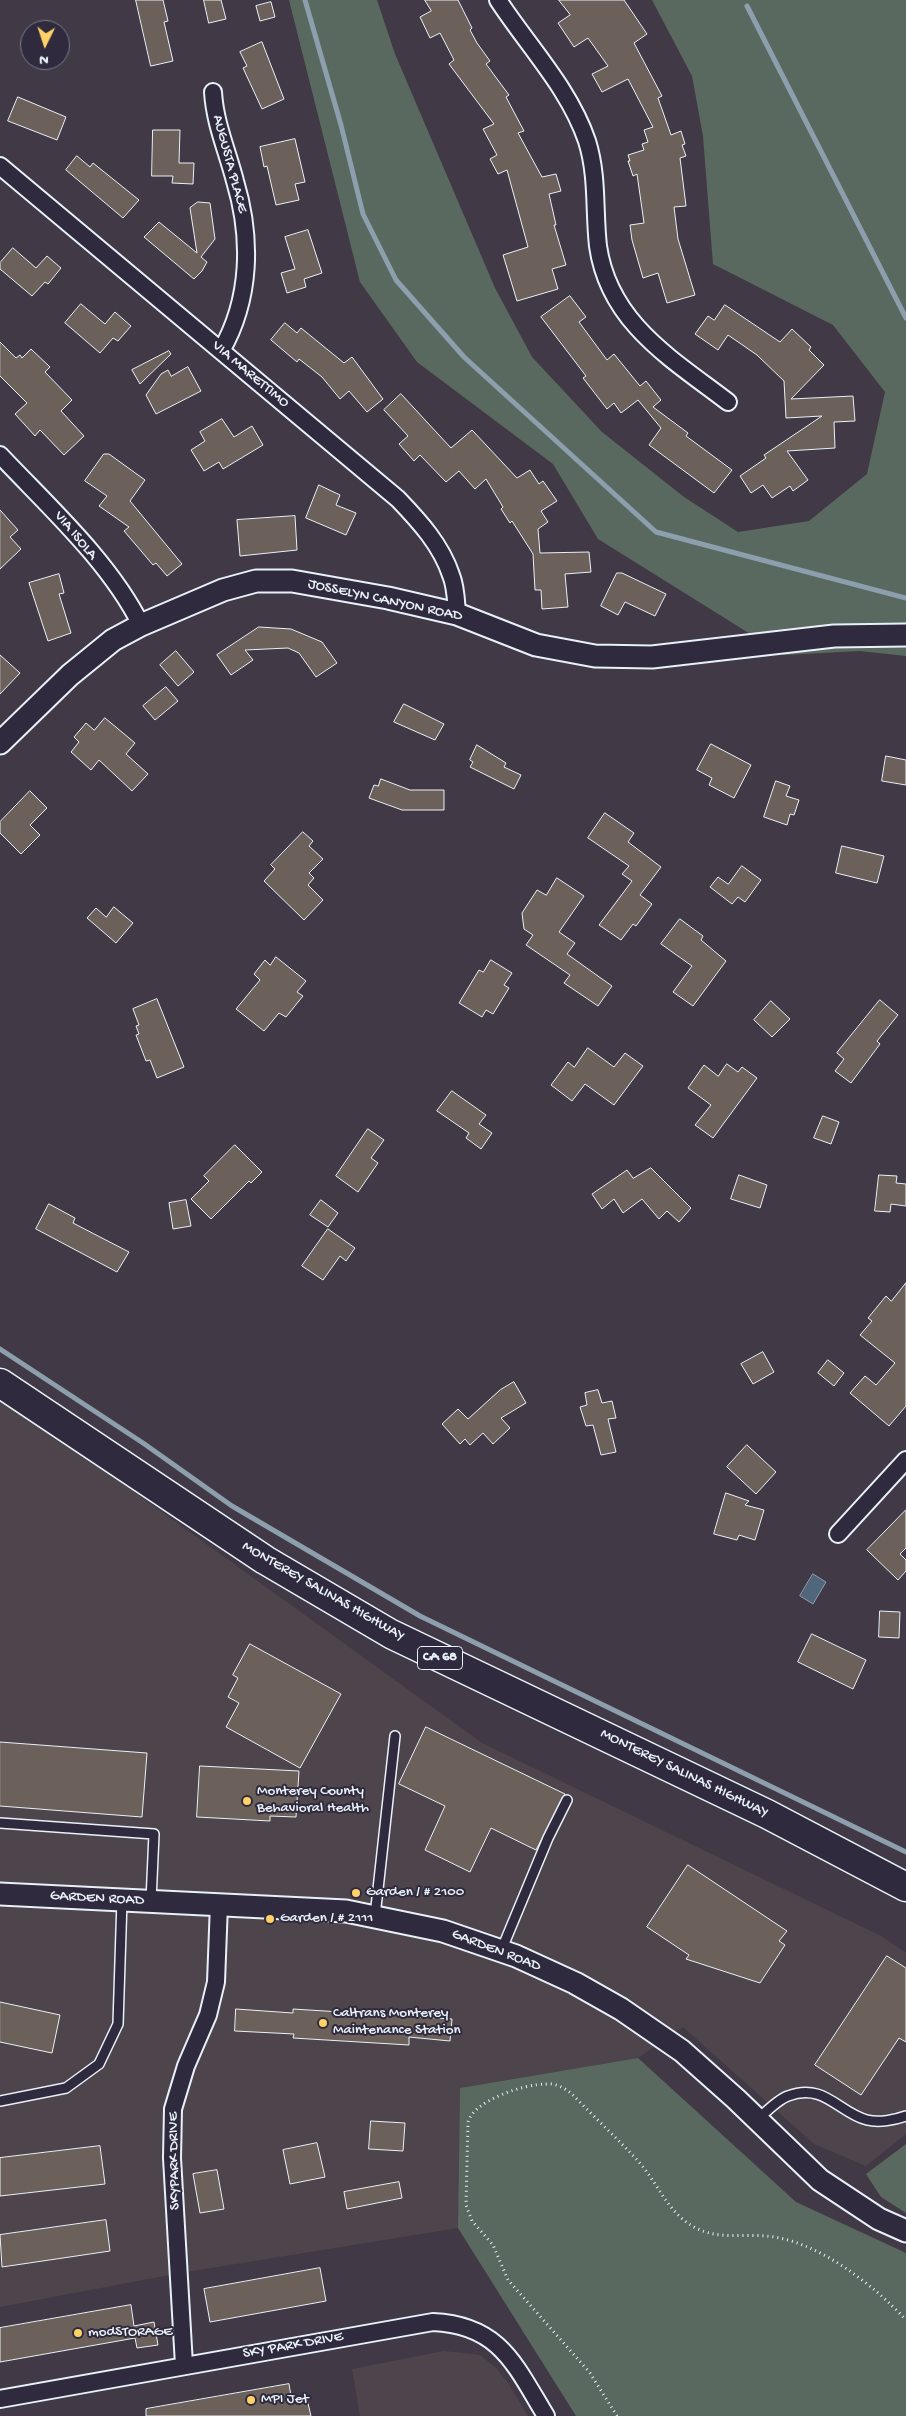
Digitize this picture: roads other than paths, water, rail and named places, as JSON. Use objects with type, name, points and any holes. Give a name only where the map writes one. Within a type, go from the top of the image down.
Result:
[{"type":"highway","name":"MONTEREY SALINAS HIGHWAY","points":[[0,1384],[265,1560],[392,1634],[767,1814],[906,1886]]},
{"type":"street","points":[[498,0],[556,82],[582,127],[595,177],[598,247],[608,281],[617,301],[640,332],[728,402]]},
{"type":"street","name":"AUGUSTA PLACE","points":[[212,92],[216,122],[235,180],[246,239],[244,295],[236,323],[221,351]]},
{"type":"street","name":"VIA MARETTIMO","points":[[0,166],[398,499],[426,528],[441,552],[452,577],[457,614]]},
{"type":"street","name":"VIA ISOLA","points":[[1,458],[51,507],[107,573],[132,607],[140,625]]},
{"type":"street","name":"JOSSELYN CANYON ROAD","points":[[0,743],[45,697],[90,657],[113,640],[140,625],[223,590],[242,584],[273,580],[388,598],[457,614],[536,645],[595,656],[652,657],[834,636],[906,635]]},
{"type":"street","points":[[838,1534],[906,1460]]},
{"type":"street","name":"GARDEN ROAD","points":[[0,1894],[346,1911],[444,1931],[501,1951],[575,1983],[621,2009],[682,2051],[820,2180],[880,2219],[906,2231]]},
{"type":"street","name":"SKYPARK DRIVE","points":[[184,2365],[172,2158],[173,2108],[186,2066],[208,2015],[216,1982],[219,1904]]},
{"type":"street","name":"SKY PARK DRIVE","points":[[0,2399],[422,2322],[462,2325],[488,2337],[502,2349],[546,2416]]},
{"type":"lane","points":[[375,1916],[395,1736]]},
{"type":"lane","points":[[501,1951],[548,1838],[567,1800]]},
{"type":"lane","points":[[0,1823],[154,1834],[150,1901]]},
{"type":"lane","points":[[0,2100],[66,2088],[100,2064],[118,2024],[122,1900]]},
{"type":"lane","points":[[757,2120],[786,2097],[800,2092],[820,2094],[868,2120],[896,2120],[906,2116]]},
{"type":"water","points":[[813,1574],[826,1582],[813,1604],[800,1596]]},
{"type":"waterway","points":[[305,0],[341,125],[363,214],[396,280],[464,357],[656,532],[906,598]]},
{"type":"waterway","points":[[747,6],[906,318]]},
{"type":"waterway","points":[[0,1349],[143,1443],[232,1506],[420,1616],[906,1852]]},
{"type":"place","name":"Monterey County Behavioral Health","points":[[247,1801]]},
{"type":"place","name":"Garden / # 2100","points":[[356,1893]]},
{"type":"place","name":"Garden / # 2111","points":[[270,1919]]},
{"type":"place","name":"Caltrans Monterey Maintenance Station","points":[[323,2023]]},
{"type":"place","name":"modSTORAGE","points":[[78,2333]]},
{"type":"place","name":"MPI Jet","points":[[251,2400]]}]
